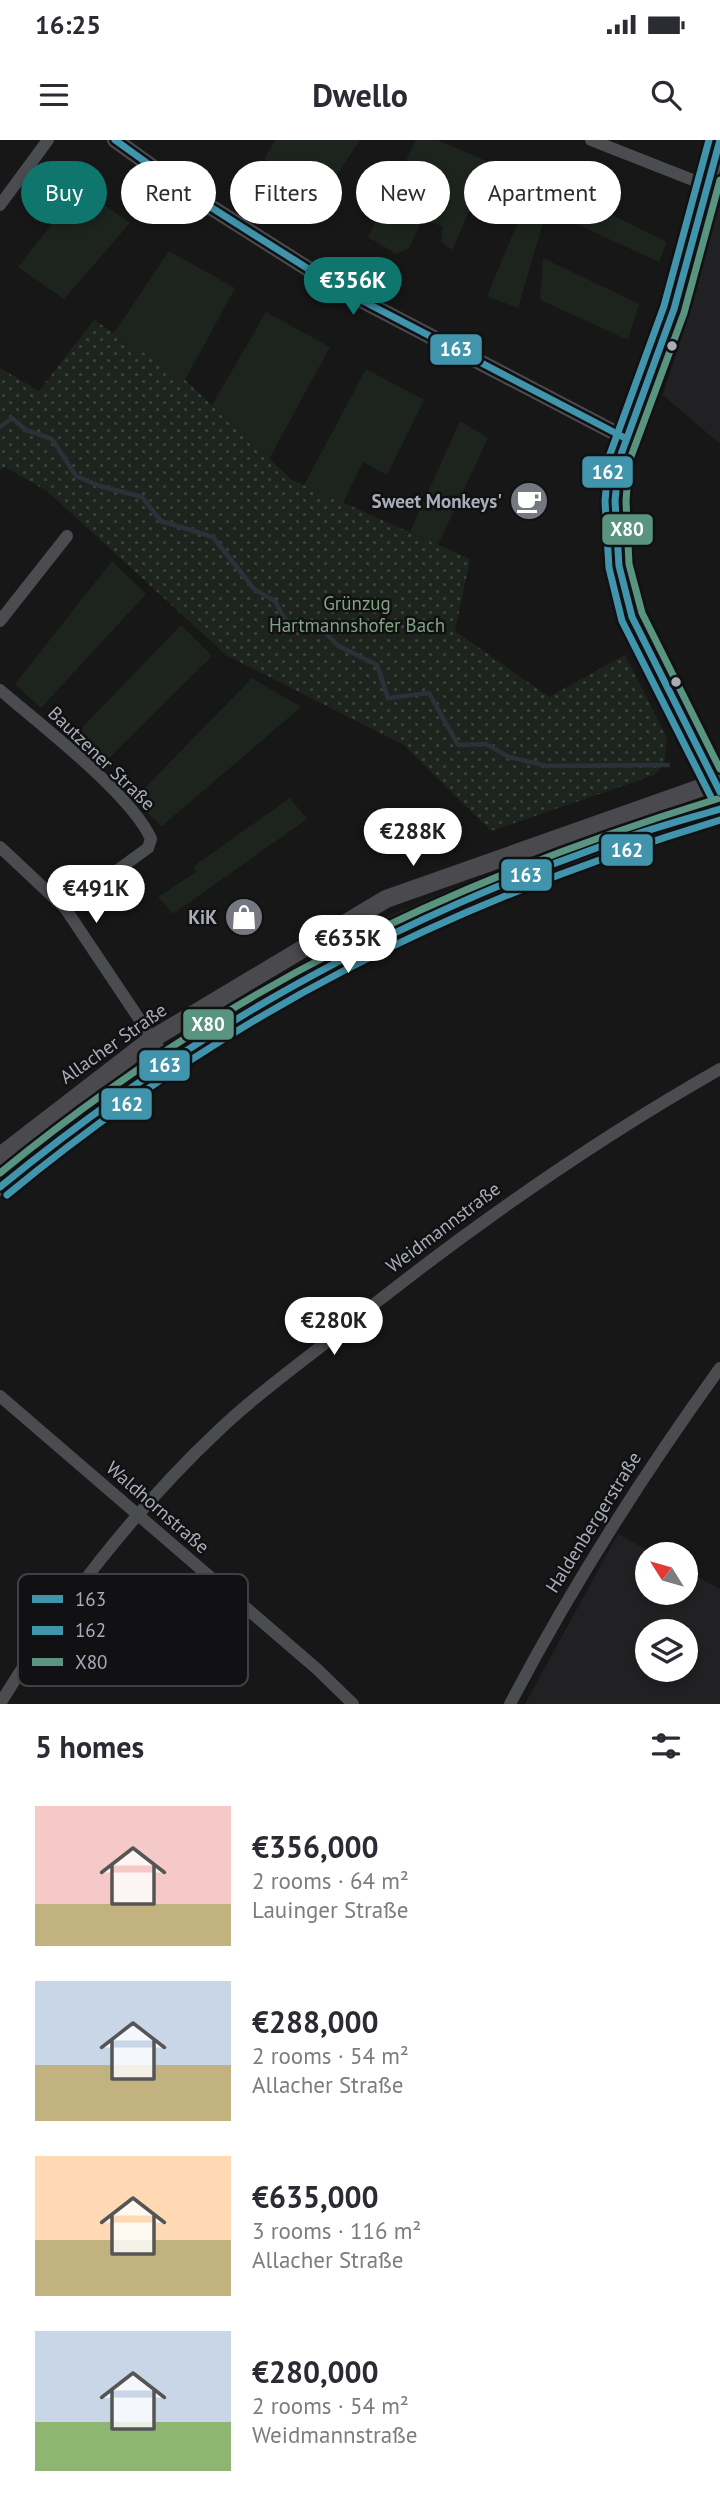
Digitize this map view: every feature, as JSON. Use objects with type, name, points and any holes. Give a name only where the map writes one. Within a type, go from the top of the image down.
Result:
[{"type":"main road","name":"Allacher Straße","points":[[0,1156],[152,1039],[386,898],[718,785]]},
{"type":"main road","points":[[0,1187],[166,1059],[282,988],[401,926],[585,851],[720,809]]},
{"type":"street","points":[[0,205],[48,140]]},
{"type":"street","points":[[115,140],[190,194],[340,289],[625,438]]},
{"type":"street","points":[[591,140],[708,187]]},
{"type":"street","points":[[718,785],[649,654],[625,595],[615,521],[617,470],[625,438],[674,309],[720,140]]},
{"type":"street","points":[[0,621],[68,536]]},
{"type":"street","name":"Bautzener Straße","points":[[0,690],[98,776],[142,822],[151,839],[148,848],[65,908]]},
{"type":"street","points":[[0,847],[65,908],[166,1059]]},
{"type":"street","name":"Weidmannstraße","points":[[91,1574],[139,1516],[218,1431],[397,1285],[519,1194],[720,1069]]},
{"type":"street","name":"Haldenbergerstraße","points":[[510,1704],[595,1552],[656,1457],[720,1368]]},
{"type":"street","name":"Waldhornstraße","points":[[0,1396],[206,1574]]},
{"type":"street","name":"Waldhornstraße","points":[[248,1610],[353,1704]]},
{"type":"street","name":"Weidmannstraße","points":[[0,1704],[18,1677]]},
{"type":"shaded area","points":[[720,207],[720,444],[663,395],[692,304],[716,208]]},
{"type":"shaded area","points":[[618,1534],[635,1543],[635,1605],[698,1605],[698,1577],[720,1589],[720,1704],[525,1704]]},
{"type":"green space","points":[[275,140],[360,140],[342,167],[342,161],[264,159]]},
{"type":"green space","points":[[416,140],[437,140],[486,161],[464,161],[464,223],[452,250],[441,242],[443,226],[436,224],[450,224],[450,161],[406,161]]},
{"type":"green space","points":[[107,207],[121,217],[121,224],[129,224],[64,299],[18,267],[52,224],[107,224]]},
{"type":"green space","points":[[621,219],[667,242],[659,262],[576,224],[621,224]]},
{"type":"green space","points":[[374,224],[420,224],[409,248],[396,254],[368,237]]},
{"type":"green space","points":[[517,224],[543,224],[518,308],[487,296]]},
{"type":"green space","points":[[169,251],[235,288],[185,380],[114,333]]},
{"type":"green space","points":[[543,258],[639,304],[628,340],[540,300]]},
{"type":"green space","points":[[266,312],[330,347],[269,459],[212,405]]},
{"type":"green space","name":"Grünzug Hartmannshofer Bach","points":[[94,320],[185,380],[292,480],[470,559],[455,631],[549,697],[625,655],[667,738],[664,764],[654,775],[491,831],[404,745],[226,655],[47,491],[5,467],[0,470],[0,368],[39,391]]},
{"type":"green space","points":[[366,369],[424,400],[387,475],[363,462],[343,503],[304,485]]},
{"type":"green space","points":[[460,421],[488,438],[438,545],[410,532]]},
{"type":"green space","points":[[112,561],[146,594],[41,708],[15,684]]},
{"type":"green space","points":[[181,625],[212,656],[103,764],[72,738]]},
{"type":"green space","points":[[252,678],[301,707],[162,826],[133,800]]},
{"type":"green space","points":[[290,798],[307,819],[173,914],[158,897],[196,872],[194,866]]},
{"type":"green space","points":[[695,802],[697,806],[544,858],[529,869],[202,1032],[197,1024],[317,953],[392,915],[504,869]]},
{"type":"green space","points":[[147,1060],[43,1139],[34,1155],[21,1162],[29,1147],[41,1136]]},
{"type":"waterway","points":[[0,427],[12,418],[26,430],[52,439],[76,476],[100,486],[142,497],[161,521],[213,537],[254,589],[275,601],[284,618],[296,628],[319,625],[337,645],[377,665],[388,698],[429,693],[458,745],[486,744],[509,757],[547,766],[668,765]]},
{"type":"transit line","name":"163","points":[[115,140],[190,194],[340,289],[625,438]]},
{"type":"transit line","name":"162","points":[[709,140],[664,306],[609,457],[605,501],[609,568],[622,621],[711,797]]},
{"type":"transit line","name":"163","points":[[720,140],[674,309],[619,460],[615,501],[619,566],[632,617],[720,792]]},
{"type":"transit line","name":"X80","points":[[720,180],[684,313],[629,462],[626,501],[629,564],[642,613],[720,769]]},
{"type":"transit line","name":"X80","points":[[0,1173],[83,1108],[167,1050],[252,997],[339,949],[429,906],[521,867],[617,831],[717,799]]},
{"type":"transit line","name":"163","points":[[0,1187],[139,1082],[211,1035],[360,950],[517,878],[614,842],[720,809]]},
{"type":"transit line","name":"162","points":[[7,1195],[90,1130],[173,1072],[257,1019],[344,971],[432,927],[524,888],[720,820]]},
{"type":"place","name":"Sweet Monkeys'","points":[[529,501]]},
{"type":"place","name":"KiK","points":[[244,917]]}]
